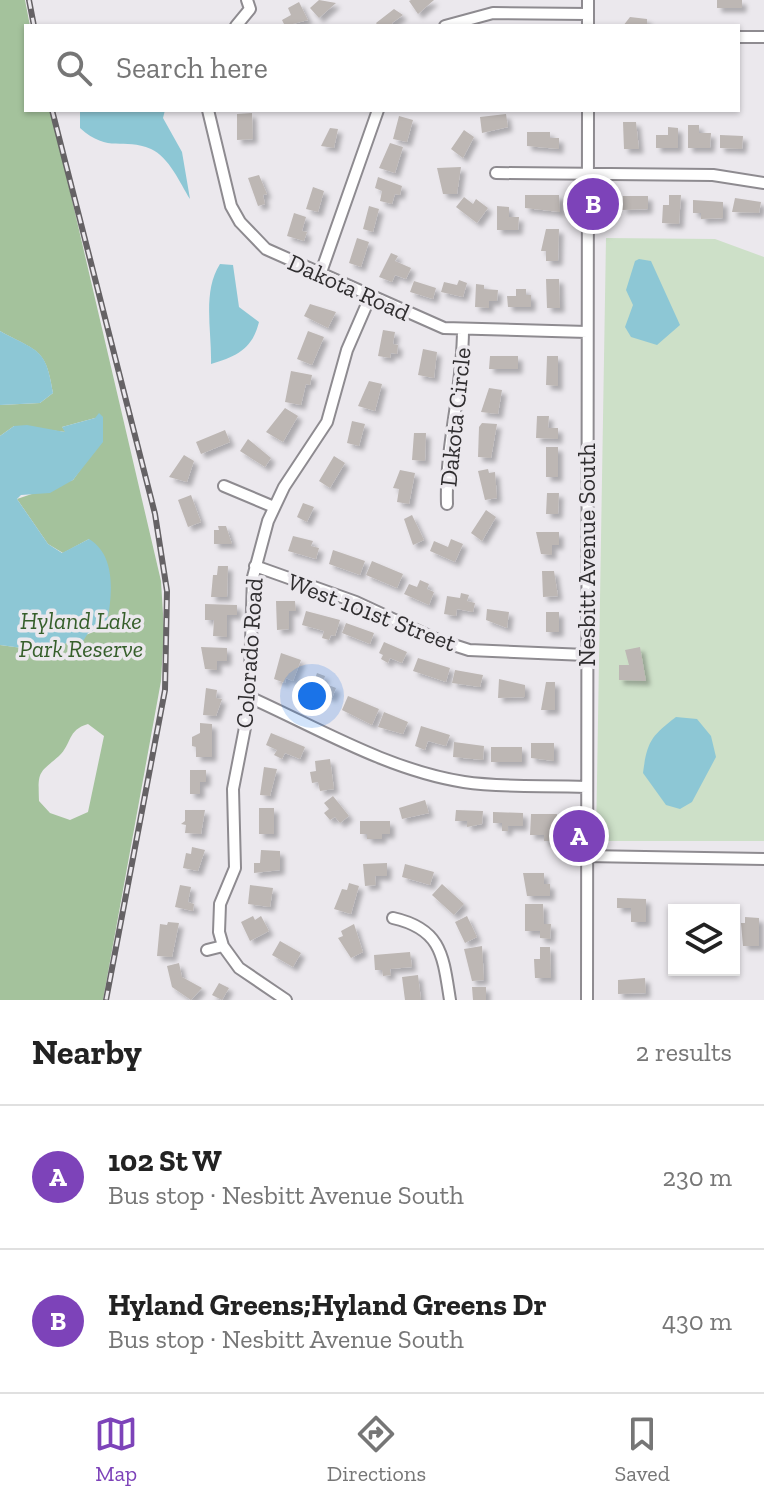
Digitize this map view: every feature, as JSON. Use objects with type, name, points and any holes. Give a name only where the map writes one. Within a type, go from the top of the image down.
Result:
[{"type":"street","points":[[237,24],[249,4],[261,0]]},
{"type":"street","points":[[588,0],[588,24]]},
{"type":"street","points":[[452,24],[493,13],[588,14]]},
{"type":"street","points":[[740,37],[764,37]]},
{"type":"street","name":"Dakota Road","points":[[208,112],[226,189],[240,222],[266,249],[428,323],[463,330],[587,332]]},
{"type":"street","points":[[320,275],[377,112]]},
{"type":"street","name":"Nesbitt Avenue South","points":[[587,1000],[588,112]]},
{"type":"street","points":[[496,173],[713,175],[764,183]]},
{"type":"street","name":"Colorado Road","points":[[223,946],[218,918],[235,868],[233,789],[249,697],[255,566],[274,507],[327,422],[347,350],[370,297]]},
{"type":"street","name":"Dakota Circle","points":[[447,504],[447,458],[461,374],[463,330]]},
{"type":"street","points":[[224,486],[274,507]]},
{"type":"street","name":"West 101st Street","points":[[255,566],[356,602],[438,640],[469,650],[586,655]]},
{"type":"street","points":[[249,697],[392,762],[442,777],[467,782],[586,787]]},
{"type":"street","points":[[585,856],[764,859]]},
{"type":"street","points":[[393,918],[416,923],[433,938],[443,959],[450,1000]]},
{"type":"street","points":[[207,950],[223,946],[239,968],[286,1000]]},
{"type":"green space","name":"Hyland Lake Park Reserve","points":[[0,0],[25,0],[30,24],[24,24],[24,112],[51,112],[161,581],[164,630],[161,681],[103,1000],[0,1000],[0,645],[52,652],[69,641],[102,629],[89,539],[63,553],[48,544],[17,499],[73,480],[83,466],[95,418],[62,427],[66,432],[14,426],[0,436],[0,405],[40,403],[53,393],[47,367],[31,348],[0,331]],"holes":[[[88,724],[104,736],[88,812],[70,820],[50,813],[39,801],[39,778],[43,770],[63,751],[76,730]]]},
{"type":"green space","points":[[606,238],[715,239],[764,257],[764,841],[596,841]]},
{"type":"water","points":[[80,112],[164,112],[163,118],[182,152],[190,199],[174,171],[151,149],[99,141],[80,128]]},
{"type":"water","points":[[635,261],[651,261],[680,325],[657,345],[631,337],[625,327],[633,305],[626,290]]},
{"type":"water","points":[[220,264],[233,265],[239,307],[259,322],[252,339],[242,350],[211,364],[211,287]]},
{"type":"water","points":[[0,331],[32,348],[43,359],[53,393],[40,403],[0,405]]},
{"type":"water","points":[[99,413],[103,417],[103,442],[73,480],[50,493],[21,495],[17,499],[48,544],[62,553],[89,539],[98,546],[110,577],[107,623],[88,633],[82,643],[69,641],[52,652],[0,645],[0,436],[14,426],[27,425],[65,432],[62,427],[95,418]]},
{"type":"water","points":[[676,717],[697,719],[711,736],[716,757],[692,802],[680,809],[666,805],[643,773],[652,740]]},
{"type":"building","points":[[319,0],[336,3],[319,18],[310,8]]},
{"type":"building","points":[[411,0],[434,0],[418,14],[409,1]]},
{"type":"building","points":[[717,0],[742,0],[742,8],[717,8]]},
{"type":"building","points":[[299,2],[308,20],[284,24],[282,20],[291,15],[288,8]]},
{"type":"building","points":[[394,9],[403,15],[393,24],[376,23]]},
{"type":"building","points":[[630,17],[647,19],[647,24],[625,24]]},
{"type":"building","points":[[252,113],[253,139],[237,140],[237,114]]},
{"type":"building","points":[[506,114],[508,127],[482,133],[480,117]]},
{"type":"building","points":[[399,116],[413,120],[407,142],[393,139]]},
{"type":"building","points":[[623,122],[636,122],[639,149],[624,149]]},
{"type":"building","points":[[688,125],[699,125],[699,133],[711,133],[710,148],[688,148]]},
{"type":"building","points":[[668,127],[678,128],[678,148],[656,148],[656,135],[668,135]]},
{"type":"building","points":[[330,128],[338,129],[334,148],[321,146]]},
{"type":"building","points":[[464,130],[474,137],[463,158],[451,149]]},
{"type":"building","points":[[527,132],[550,132],[550,138],[559,138],[559,149],[527,146]]},
{"type":"building","points":[[720,135],[743,136],[742,149],[720,148]]},
{"type":"building","points":[[390,143],[403,147],[395,173],[379,168]]},
{"type":"building","points":[[461,167],[457,194],[443,194],[437,168]]},
{"type":"building","points":[[259,175],[267,194],[263,195],[265,204],[258,206],[248,178]]},
{"type":"building","points":[[378,177],[402,186],[400,195],[395,194],[392,204],[380,201],[382,191],[375,188]]},
{"type":"building","points":[[313,187],[324,191],[318,212],[306,209]]},
{"type":"building","points":[[525,195],[559,195],[560,212],[525,208]]},
{"type":"building","points":[[669,195],[681,195],[679,224],[662,223],[663,205],[669,205]]},
{"type":"building","points":[[623,196],[648,196],[648,209],[622,210]]},
{"type":"building","points":[[464,197],[473,204],[476,199],[488,208],[477,223],[456,207]]},
{"type":"building","points":[[735,198],[761,202],[759,213],[732,212]]},
{"type":"building","points":[[693,200],[723,202],[723,218],[701,219],[701,213],[693,213]]},
{"type":"building","points":[[369,206],[379,209],[373,232],[363,229]]},
{"type":"building","points":[[497,206],[509,207],[509,217],[519,217],[518,230],[497,230]]},
{"type":"building","points":[[294,213],[306,217],[302,231],[307,232],[304,241],[287,236]]},
{"type":"building","points":[[546,229],[559,229],[558,261],[546,261],[546,251],[541,251]]},
{"type":"building","points":[[357,238],[369,242],[361,267],[349,263]]},
{"type":"building","points":[[391,253],[398,256],[395,261],[411,268],[406,279],[395,275],[392,282],[379,277]]},
{"type":"building","points":[[546,279],[559,279],[560,308],[547,308]]},
{"type":"building","points":[[459,280],[467,283],[463,297],[441,292],[444,282],[457,285]]},
{"type":"building","points":[[414,281],[436,288],[433,299],[410,292]]},
{"type":"building","points":[[476,284],[484,285],[484,289],[498,290],[497,301],[489,301],[489,308],[475,307]]},
{"type":"building","points":[[516,289],[526,289],[526,295],[531,295],[531,307],[508,307],[507,296],[516,296]]},
{"type":"building","points":[[310,304],[336,312],[328,328],[304,316]]},
{"type":"building","points":[[383,330],[395,332],[393,344],[398,345],[397,354],[391,353],[390,358],[378,356]]},
{"type":"building","points":[[308,331],[324,337],[312,365],[297,359]]},
{"type":"building","points":[[423,349],[437,352],[434,378],[418,375]]},
{"type":"building","points":[[490,356],[518,356],[518,369],[489,369]]},
{"type":"building","points":[[547,356],[558,356],[558,386],[546,385]]},
{"type":"building","points":[[291,371],[312,375],[310,385],[306,384],[301,405],[285,402]]},
{"type":"building","points":[[369,381],[382,384],[375,411],[358,406]]},
{"type":"building","points":[[489,388],[502,390],[498,414],[481,412]]},
{"type":"building","points":[[285,408],[298,416],[283,442],[266,432]]},
{"type":"building","points":[[537,416],[549,416],[548,428],[558,428],[558,439],[536,438]]},
{"type":"building","points":[[352,421],[365,424],[359,446],[347,443]]},
{"type":"building","points":[[482,423],[497,424],[491,458],[478,457],[479,427]]},
{"type":"building","points":[[225,430],[230,442],[201,454],[196,442]]},
{"type":"building","points":[[414,433],[426,433],[425,461],[412,460]]},
{"type":"building","points":[[248,439],[271,458],[265,467],[240,451]]},
{"type":"building","points":[[546,447],[558,447],[558,477],[546,477]]},
{"type":"building","points":[[184,455],[194,461],[187,482],[169,477]]},
{"type":"building","points":[[334,456],[345,463],[330,488],[319,481]]},
{"type":"building","points":[[488,469],[489,473],[495,472],[497,498],[485,500],[478,471]]},
{"type":"building","points":[[400,470],[415,473],[409,504],[397,502],[399,489],[393,488]]},
{"type":"building","points":[[547,493],[559,493],[558,514],[546,514]]},
{"type":"building","points":[[191,495],[201,522],[188,527],[178,500]]},
{"type":"building","points":[[303,503],[314,507],[307,522],[297,517]]},
{"type":"building","points":[[486,510],[496,517],[482,541],[471,533]]},
{"type":"building","points":[[412,515],[424,540],[413,545],[404,519]]},
{"type":"building","points":[[218,526],[226,526],[232,544],[214,544],[214,530],[219,530]]},
{"type":"building","points":[[536,532],[559,532],[559,545],[552,545],[552,555],[541,554]]},
{"type":"building","points":[[293,536],[313,541],[311,546],[319,548],[316,559],[288,551]]},
{"type":"building","points":[[451,539],[463,544],[455,562],[430,551],[434,541],[448,547]]},
{"type":"building","points":[[333,550],[365,561],[360,575],[329,564]]},
{"type":"building","points":[[372,561],[403,574],[397,588],[366,575]]},
{"type":"building","points":[[218,566],[228,566],[227,597],[211,597],[213,575],[217,575]]},
{"type":"building","points":[[542,571],[554,571],[558,596],[543,597]]},
{"type":"building","points":[[420,580],[429,584],[427,589],[434,592],[429,605],[404,594],[409,584],[417,587]]},
{"type":"building","points":[[461,593],[469,595],[467,601],[475,603],[473,612],[457,609],[456,616],[444,614],[447,596],[460,598]]},
{"type":"building","points":[[276,601],[295,601],[296,611],[289,611],[289,629],[277,630]]},
{"type":"building","points":[[205,604],[237,605],[237,615],[227,615],[227,637],[213,636],[214,620],[205,620]]},
{"type":"building","points":[[487,609],[509,612],[507,628],[486,620]]},
{"type":"building","points":[[306,611],[340,620],[335,636],[331,635],[329,640],[322,638],[324,631],[302,625]]},
{"type":"building","points":[[546,612],[559,612],[559,632],[546,632]]},
{"type":"building","points":[[346,623],[374,633],[370,644],[342,633]]},
{"type":"building","points":[[384,642],[407,652],[402,663],[390,658],[388,663],[381,659],[383,655],[379,653]]},
{"type":"building","points":[[201,647],[227,648],[227,661],[217,661],[217,670],[205,669]]},
{"type":"building","points":[[640,647],[646,681],[619,680],[619,665],[629,665],[625,650]]},
{"type":"building","points":[[281,653],[301,660],[293,681],[286,678],[285,683],[274,679]]},
{"type":"building","points":[[418,658],[450,668],[446,682],[413,671]]},
{"type":"building","points":[[455,670],[483,675],[480,687],[452,683]]},
{"type":"building","points":[[317,673],[325,676],[323,683],[336,688],[332,698],[322,694],[320,700],[309,696]]},
{"type":"building","points":[[499,679],[525,685],[525,697],[498,698]]},
{"type":"building","points":[[546,682],[555,682],[555,710],[541,710]]},
{"type":"building","points":[[206,688],[217,690],[216,698],[222,699],[216,716],[203,715]]},
{"type":"building","points":[[348,696],[379,709],[372,725],[342,710]]},
{"type":"building","points":[[384,712],[408,722],[403,734],[378,727]]},
{"type":"building","points":[[200,723],[212,724],[212,757],[196,757],[196,747],[192,746],[192,737],[200,733]]},
{"type":"building","points":[[421,726],[450,735],[446,746],[428,741],[425,750],[415,746]]},
{"type":"building","points":[[271,733],[305,747],[300,759],[285,753],[282,759],[274,755],[277,750],[266,745]]},
{"type":"building","points":[[454,742],[484,746],[483,760],[453,757]]},
{"type":"building","points":[[531,743],[554,743],[554,761],[531,758]]},
{"type":"building","points":[[491,747],[522,747],[522,762],[491,762]]},
{"type":"building","points":[[330,759],[334,789],[320,791],[318,782],[312,783],[310,772],[316,771],[315,761]]},
{"type":"building","points":[[264,767],[277,769],[270,796],[260,795]]},
{"type":"building","points":[[190,770],[206,770],[206,782],[200,782],[200,794],[190,794]]},
{"type":"building","points":[[333,796],[349,816],[340,823],[335,817],[330,820],[324,813],[329,809],[324,803]]},
{"type":"building","points":[[425,800],[429,813],[402,819],[399,808]]},
{"type":"building","points":[[259,808],[274,808],[274,834],[259,834]]},
{"type":"building","points":[[185,810],[205,810],[201,834],[185,833],[186,825],[181,824],[185,821]]},
{"type":"building","points":[[456,810],[483,811],[482,824],[467,827],[467,821],[455,821]]},
{"type":"building","points":[[493,812],[523,813],[523,826],[508,826],[508,831],[502,831],[502,823],[493,823]]},
{"type":"building","points":[[531,814],[557,814],[556,835],[550,835],[550,841],[544,841],[544,835],[530,835]]},
{"type":"building","points":[[360,821],[390,821],[390,834],[382,834],[382,839],[367,839],[367,834],[360,834]]},
{"type":"building","points":[[192,847],[205,850],[198,871],[183,868],[186,853],[191,854]]},
{"type":"building","points":[[261,850],[280,851],[280,870],[254,873],[254,863],[260,863]]},
{"type":"building","points":[[387,863],[387,876],[375,876],[376,885],[365,886],[363,864]]},
{"type":"building","points":[[405,864],[434,872],[430,885],[402,877]]},
{"type":"building","points":[[523,873],[544,873],[544,884],[550,884],[550,896],[527,896]]},
{"type":"building","points":[[349,883],[359,886],[351,914],[334,909],[342,889],[347,890]]},
{"type":"building","points":[[442,884],[464,904],[454,915],[432,895]]},
{"type":"building","points":[[180,885],[191,887],[188,902],[194,904],[193,911],[175,907]]},
{"type":"building","points":[[250,885],[273,888],[270,907],[248,904]]},
{"type":"building","points":[[617,898],[646,899],[646,922],[631,922],[631,908],[617,908]]},
{"type":"building","points":[[525,904],[543,904],[544,924],[551,924],[550,939],[540,938],[540,931],[525,931]]},
{"type":"building","points":[[253,916],[255,920],[261,916],[269,931],[250,941],[241,922]]},
{"type":"building","points":[[467,916],[477,937],[465,943],[455,922]]},
{"type":"building","points":[[745,917],[759,918],[759,946],[743,946],[741,923],[745,923]]},
{"type":"building","points":[[168,922],[179,923],[172,957],[157,956],[160,924],[167,925]]},
{"type":"building","points":[[354,924],[363,952],[351,958],[338,938],[343,936],[341,931]]},
{"type":"building","points":[[280,941],[301,953],[293,967],[272,955]]},
{"type":"building","points":[[482,946],[484,980],[472,981],[464,949]]},
{"type":"building","points":[[540,947],[550,947],[551,978],[535,978],[534,959],[540,959]]},
{"type":"building","points":[[410,952],[412,967],[390,969],[391,975],[383,976],[382,970],[375,970],[374,955]]},
{"type":"building","points":[[179,963],[182,977],[202,988],[191,1000],[172,987],[167,966]]},
{"type":"building","points":[[418,975],[421,1000],[405,1000],[402,977]]},
{"type":"building","points":[[645,978],[646,993],[618,994],[618,980]]},
{"type":"building","points":[[219,983],[229,988],[222,1000],[212,995]]},
{"type":"building","points":[[472,987],[486,987],[486,1000],[473,1000]]},
{"type":"railway","points":[[29,0],[34,24]]},
{"type":"railway","points":[[53,112],[155,514],[167,591],[165,690],[106,1000]]},
{"type":"place","name":"Hyland Greens;Hyland Greens Dr","points":[[593,204]]},
{"type":"place","name":"102 St W","points":[[579,836]]}]
